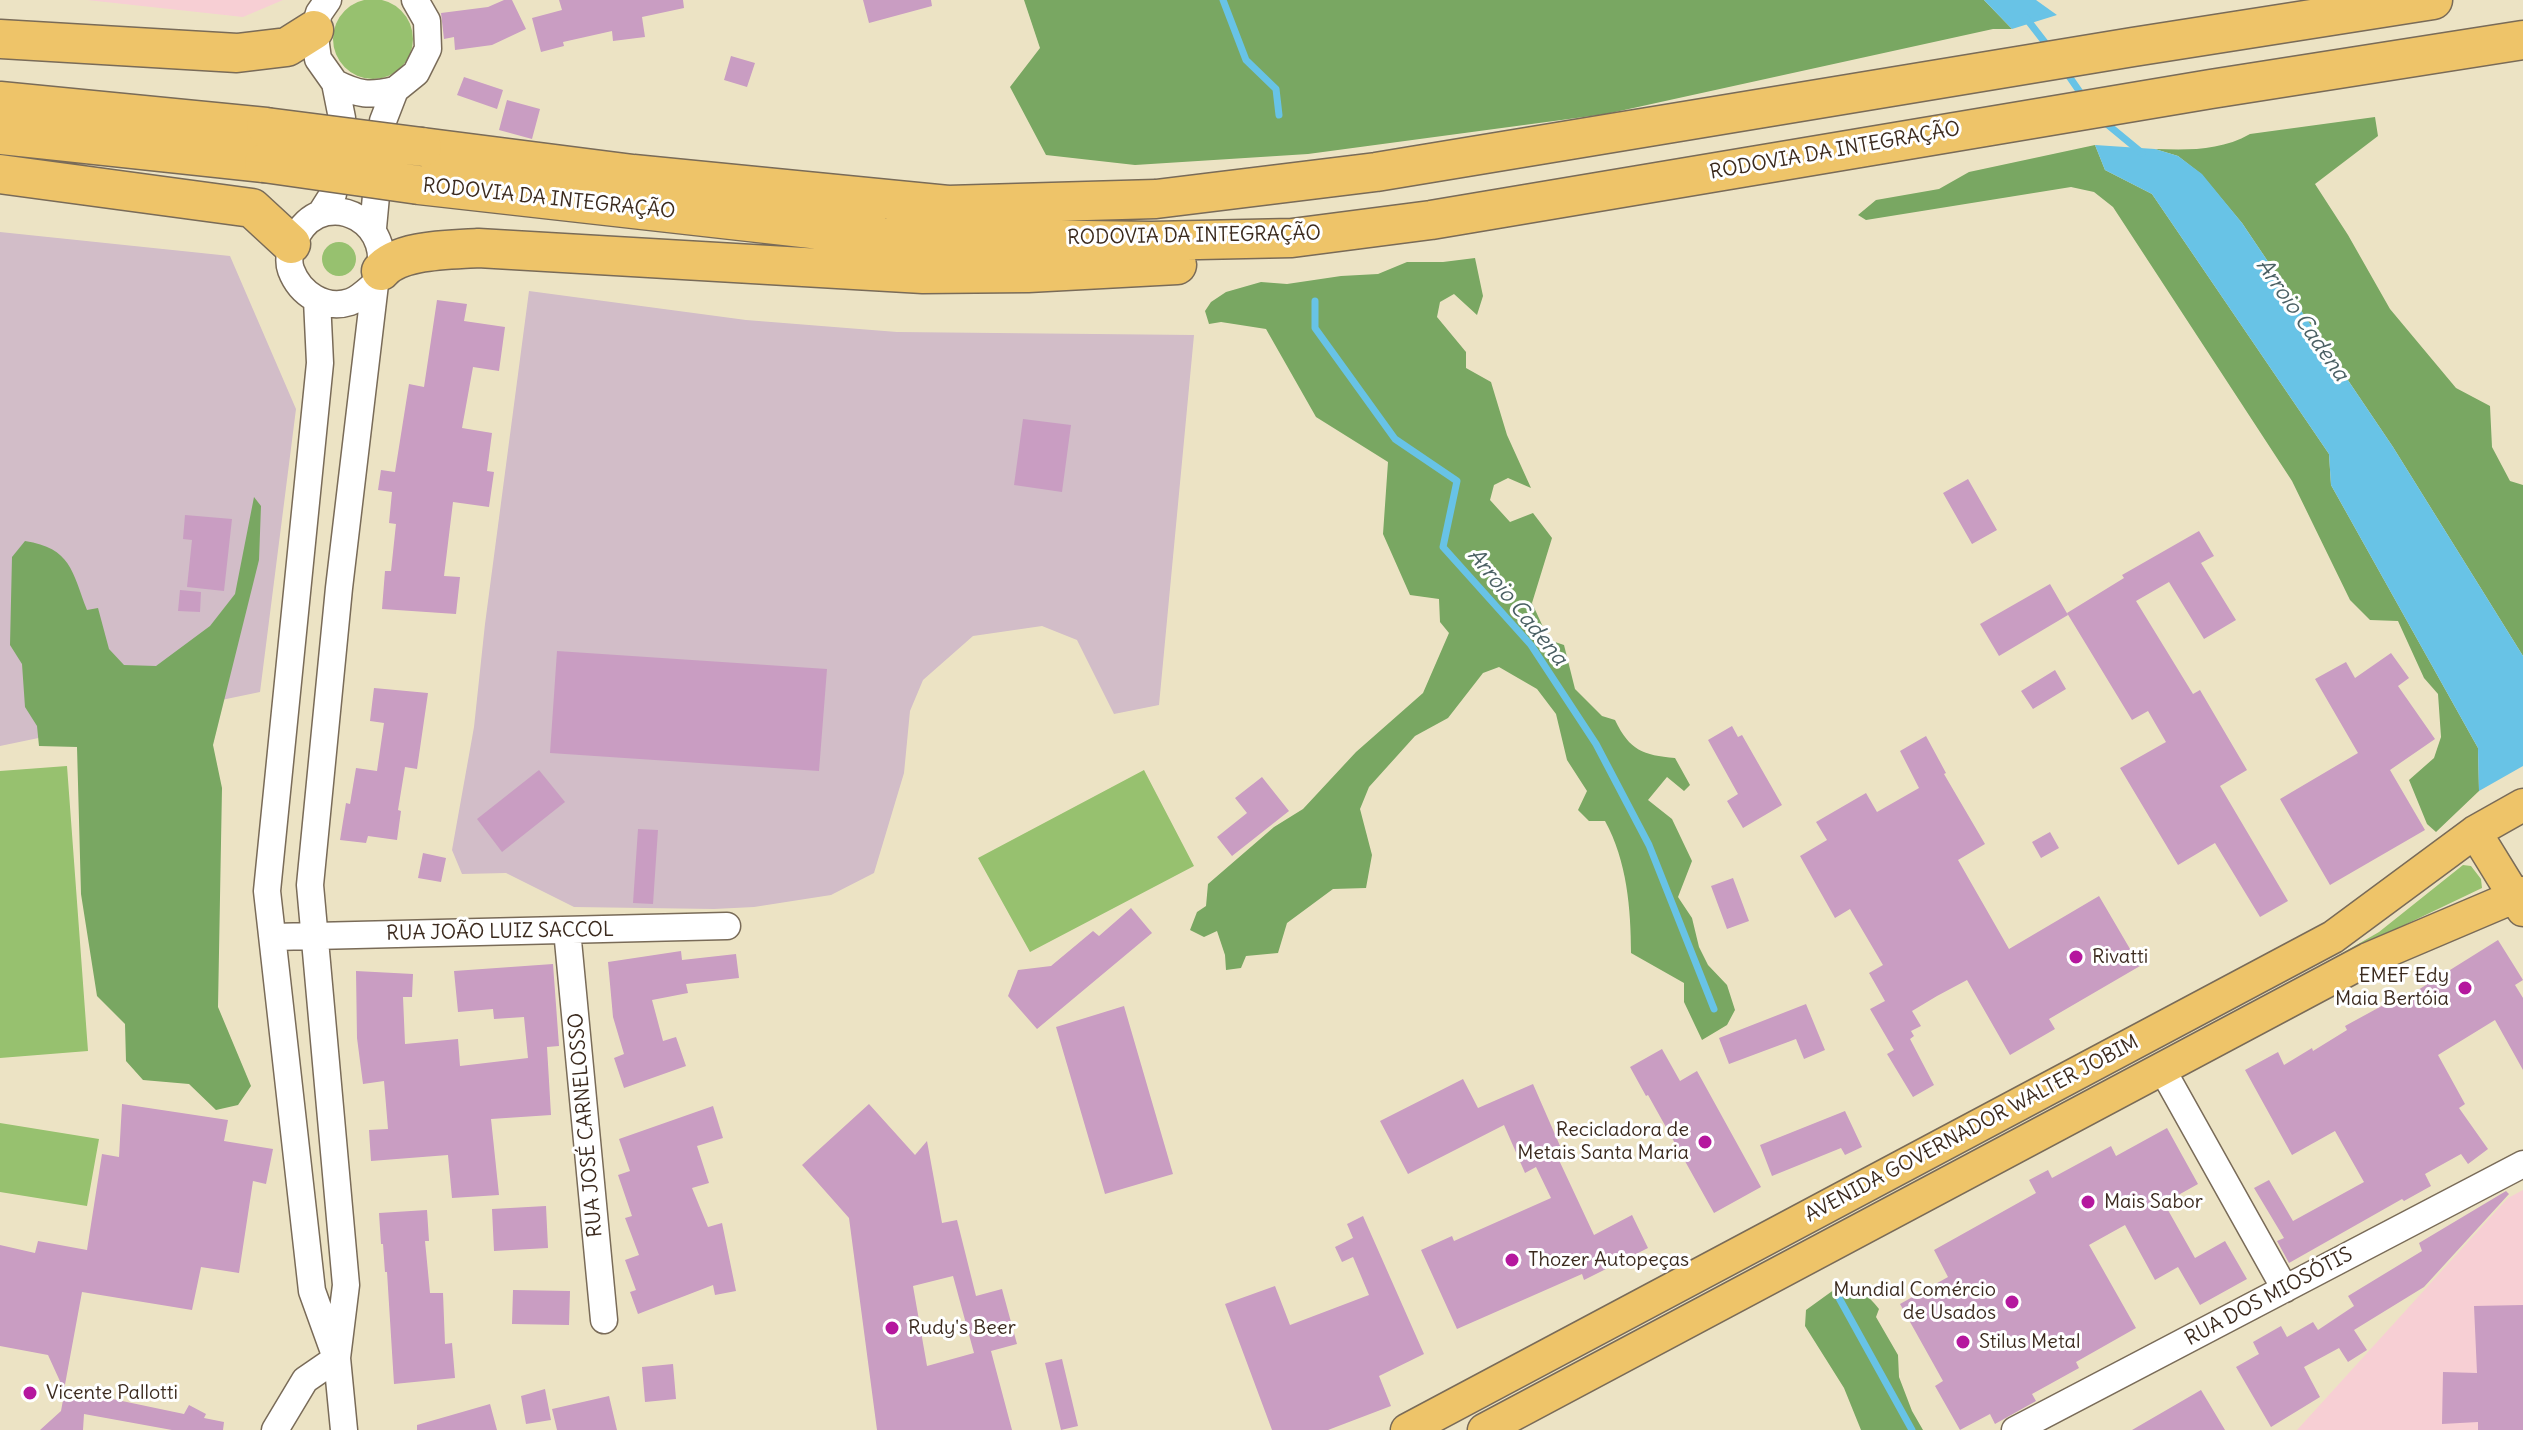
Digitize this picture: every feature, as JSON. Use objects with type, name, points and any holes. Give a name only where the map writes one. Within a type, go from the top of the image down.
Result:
[{"type":"highway","name":"RODOVIA DA INTEGRAÇÃO","points":[[0,135],[265,145],[422,147],[633,174],[948,205],[1156,199],[1376,172],[2433,0]]},
{"type":"highway","points":[[0,39],[237,53],[287,47],[321,15]]},
{"type":"highway","name":"RODOVIA DA INTEGRAÇÃO","points":[[0,101],[265,145],[419,185],[883,237],[1152,241],[1292,238],[1431,220],[1959,130],[2523,40]]},
{"type":"highway","points":[[0,174],[252,208],[291,244]]},
{"type":"highway","points":[[378,277],[388,263],[419,253],[478,248],[923,274],[1028,273],[1207,263],[1292,238]]},
{"type":"main road","points":[[2499,818],[2520,900]]},
{"type":"main road","name":"AVENIDA GOVERNADOR WALTER JOBIM","points":[[1407,1430],[2333,937],[2499,818]]},
{"type":"main road","name":"AVENIDA GOVERNADOR WALTER JOBIM","points":[[1496,1427],[1559,1390],[2368,959],[2520,900]]},
{"type":"main road","points":[[1543,1358],[1559,1390]]},
{"type":"street","points":[[335,83],[354,92],[374,95],[395,90],[416,73],[428,49],[427,21],[415,0]]},
{"type":"street","points":[[321,15],[318,59],[335,83],[342,118],[333,194],[321,213],[302,225],[291,244],[290,267],[299,287],[317,300],[335,304],[353,301],[378,277]]},
{"type":"street","points":[[344,1430],[337,1358],[346,1285],[310,885],[339,588],[378,277],[381,245],[373,228],[383,121],[395,90]]},
{"type":"street","points":[[321,213],[349,212],[373,228]]},
{"type":"street","points":[[317,300],[320,363],[267,891],[312,1291],[337,1358]]},
{"type":"street","name":"RUA JOÃO LUIZ SACCOL","points":[[273,937],[727,926]]},
{"type":"street","name":"RUA JOSÉ CARNELOSSO","points":[[567,930],[604,1320]]},
{"type":"street","points":[[2162,1069],[2285,1289]]},
{"type":"street","name":"RUA DOS MIOSÓTIS","points":[[2015,1430],[2523,1164]]},
{"type":"street","points":[[275,1430],[305,1380],[337,1358]]},
{"type":"street","points":[[1483,1390],[1496,1427]]},
{"type":"shaded area","points":[[87,0],[283,0],[243,17]]},
{"type":"shaded area","points":[[0,232],[230,256],[296,409],[260,692],[0,746]]},
{"type":"shaded area","points":[[529,291],[746,320],[897,332],[1194,335],[1159,705],[1114,714],[1077,640],[1042,626],[973,636],[923,680],[910,711],[904,773],[874,873],[831,895],[754,907],[714,909],[574,907],[506,873],[462,874],[452,850],[474,727]]},
{"type":"shaded area","points":[[2523,1190],[2523,1430],[2297,1430],[2508,1198]]},
{"type":"green space","points":[[365,-1],[381,-1],[395,5],[407,17],[413,39],[407,61],[395,73],[381,79],[365,79],[351,73],[339,61],[333,47],[333,31],[339,17],[351,5]]},
{"type":"green space","points":[[1024,0],[1984,0],[2012,29],[1993,29],[1606,114],[1308,154],[1135,165],[1046,155],[1010,87],[1040,48]]},
{"type":"green space","points":[[2375,117],[2378,136],[2315,184],[2390,309],[2456,388],[2490,406],[2492,447],[2510,481],[2523,485],[2523,656],[2393,447],[2242,223],[2201,174],[2178,156],[2155,149],[2204,148],[2227,144],[2250,134]]},
{"type":"green space","points":[[2095,145],[2105,170],[2152,194],[2329,454],[2331,485],[2478,748],[2479,791],[2436,832],[2427,824],[2409,780],[2434,758],[2441,737],[2438,694],[2424,678],[2398,621],[2370,620],[2350,600],[2292,481],[2113,207],[2094,192],[2071,187],[1866,220],[1858,215],[1876,200],[1939,189],[1969,172]]},
{"type":"green space","points":[[339,242],[351,247],[356,259],[351,271],[339,276],[327,271],[322,259],[327,247]]},
{"type":"green space","points":[[1475,258],[1483,296],[1477,315],[1454,294],[1440,302],[1437,317],[1466,352],[1466,368],[1491,382],[1507,435],[1531,488],[1508,478],[1494,485],[1490,500],[1510,522],[1533,513],[1552,538],[1532,603],[1549,640],[1564,645],[1575,689],[1602,716],[1615,720],[1626,739],[1639,750],[1675,758],[1690,785],[1684,791],[1667,777],[1648,800],[1672,819],[1692,861],[1678,897],[1692,918],[1699,947],[1708,965],[1727,985],[1735,1010],[1727,1025],[1702,1040],[1684,1002],[1684,983],[1631,953],[1629,902],[1618,852],[1605,821],[1589,821],[1578,810],[1587,791],[1567,760],[1556,714],[1537,689],[1499,667],[1483,673],[1448,718],[1415,736],[1369,787],[1360,809],[1372,855],[1366,888],[1333,889],[1287,923],[1278,953],[1246,956],[1241,968],[1226,970],[1217,931],[1204,937],[1190,930],[1197,912],[1206,906],[1208,884],[1274,827],[1303,809],[1356,752],[1423,693],[1449,633],[1440,622],[1439,599],[1410,595],[1383,534],[1388,462],[1316,417],[1266,329],[1221,322],[1209,324],[1205,311],[1211,302],[1226,292],[1261,282],[1287,284],[1378,274],[1407,262]]},
{"type":"green space","points":[[254,497],[261,506],[259,560],[213,745],[222,788],[218,1007],[251,1086],[238,1105],[216,1110],[189,1084],[143,1080],[126,1061],[125,1024],[97,996],[81,894],[77,747],[39,746],[37,726],[25,707],[22,664],[10,645],[12,557],[25,541],[52,549],[68,564],[87,610],[98,608],[109,649],[124,665],[156,666],[210,626],[235,594]]},
{"type":"green space","points":[[67,766],[88,1051],[0,1058],[0,771]]},
{"type":"green space","points":[[1144,770],[1194,866],[1030,952],[978,858]]},
{"type":"green space","points":[[2463,865],[2471,866],[2481,879],[2482,888],[2327,962],[2379,932]]},
{"type":"green space","points":[[0,1123],[99,1139],[87,1206],[0,1192]]},
{"type":"green space","points":[[1842,1284],[1863,1293],[1879,1309],[1876,1317],[1898,1355],[1899,1377],[1923,1430],[1861,1430],[1844,1388],[1805,1326],[1806,1310]]},
{"type":"water","points":[[1984,0],[2036,0],[2057,15],[2012,29]]},
{"type":"water","name":"Arroio Cadena","points":[[2095,145],[2155,149],[2178,156],[2202,174],[2242,223],[2393,447],[2523,656],[2523,766],[2479,791],[2478,748],[2331,485],[2329,454],[2152,194],[2105,170]]},
{"type":"building","points":[[512,0],[526,29],[492,45],[455,50],[454,37],[444,39],[441,13],[488,7]]},
{"type":"building","points":[[559,0],[683,0],[684,8],[642,17],[645,37],[613,41],[612,31],[563,42],[564,46],[541,52],[532,18],[562,10]]},
{"type":"building","points":[[863,0],[931,0],[932,6],[869,23]]},
{"type":"building","points":[[731,56],[755,63],[747,87],[724,80]]},
{"type":"building","points":[[464,77],[503,90],[497,109],[457,95]]},
{"type":"building","points":[[507,100],[540,109],[532,139],[499,130]]},
{"type":"building","points":[[437,300],[467,304],[464,321],[505,327],[499,371],[473,367],[462,428],[492,433],[487,471],[494,472],[489,507],[453,502],[444,576],[460,577],[456,614],[382,609],[385,571],[391,571],[396,524],[389,523],[392,492],[378,490],[381,470],[395,472],[409,384],[424,387]]},
{"type":"building","points":[[1023,419],[1071,425],[1062,492],[1014,485]]},
{"type":"building","points":[[1968,479],[1997,530],[1972,544],[1943,493]]},
{"type":"building","points":[[185,515],[232,519],[224,591],[187,587],[192,540],[183,539]]},
{"type":"building","points":[[2199,531],[2214,556],[2201,563],[2236,620],[2204,639],[2169,582],[2136,601],[2193,694],[2200,690],[2247,770],[2220,786],[2288,901],[2260,917],[2215,843],[2178,865],[2120,768],[2166,742],[2148,711],[2132,720],[2067,613],[2124,578],[2122,575]]},
{"type":"building","points":[[2050,584],[2068,615],[1999,656],[1980,624]]},
{"type":"building","points":[[180,590],[201,592],[200,612],[178,611]]},
{"type":"building","points":[[557,651],[827,669],[819,771],[550,753]]},
{"type":"building","points":[[2391,653],[2409,678],[2398,686],[2435,739],[2390,770],[2425,830],[2330,885],[2280,799],[2358,753],[2315,679],[2346,662],[2355,678]]},
{"type":"building","points":[[2055,670],[2066,689],[2033,709],[2021,691]]},
{"type":"building","points":[[374,688],[428,693],[417,769],[405,767],[397,840],[368,836],[366,843],[340,840],[356,768],[377,771],[384,723],[370,721]]},
{"type":"building","points":[[1732,726],[1738,737],[1742,735],[1782,805],[1743,828],[1727,801],[1738,794],[1708,740]]},
{"type":"building","points":[[1926,736],[1944,774],[1985,844],[1958,860],[2009,949],[2099,896],[2140,966],[2049,1019],[2055,1029],[2010,1055],[1967,980],[1937,996],[1912,1011],[1921,1026],[1911,1031],[1914,1036],[1910,1039],[1934,1085],[1913,1097],[1887,1054],[1894,1050],[1870,1009],[1885,1001],[1869,973],[1883,965],[1850,909],[1835,918],[1800,856],[1827,840],[1816,822],[1866,793],[1877,812],[1919,788],[1900,751]]},
{"type":"building","points":[[539,770],[565,802],[502,852],[477,819]]},
{"type":"building","points":[[1262,777],[1289,811],[1232,856],[1217,837],[1247,813],[1235,798]]},
{"type":"building","points":[[638,829],[658,830],[653,904],[633,903]]},
{"type":"building","points":[[2050,832],[2059,848],[2041,858],[2032,842]]},
{"type":"building","points":[[423,853],[446,858],[441,882],[418,878]]},
{"type":"building","points":[[1733,878],[1749,921],[1727,929],[1711,886]]},
{"type":"building","points":[[1131,908],[1152,933],[1037,1029],[1008,996],[1018,970],[1051,966],[1093,931],[1099,936]]},
{"type":"building","points":[[2498,940],[2523,980],[2515,985],[2523,998],[2523,1070],[2495,1020],[2438,1055],[2465,1104],[2459,1108],[2488,1149],[2468,1164],[2461,1154],[2425,1174],[2431,1186],[2289,1263],[2277,1241],[2284,1238],[2254,1188],[2269,1180],[2293,1221],[2364,1182],[2335,1131],[2292,1155],[2245,1070],[2278,1052],[2284,1065],[2312,1048],[2313,1051],[2347,1030],[2345,1026],[2400,996],[2402,1000]]},
{"type":"building","points":[[681,951],[682,960],[736,954],[739,978],[686,984],[688,993],[652,1000],[663,1041],[676,1037],[686,1066],[624,1088],[614,1058],[624,1054],[613,1017],[608,962]]},
{"type":"building","points":[[553,964],[559,1046],[547,1047],[551,1115],[491,1119],[499,1195],[452,1198],[448,1155],[371,1161],[369,1130],[388,1129],[384,1081],[363,1084],[357,1038],[356,971],[413,974],[412,997],[403,997],[405,1044],[458,1039],[460,1066],[528,1058],[524,1017],[494,1019],[493,1009],[458,1012],[454,971]]},
{"type":"building","points":[[1806,1004],[1825,1050],[1804,1059],[1796,1039],[1729,1064],[1719,1038]]},
{"type":"building","points":[[1124,1006],[1173,1174],[1105,1194],[1056,1027]]},
{"type":"building","name":"Recicladora de Metais Santa Maria","points":[[1662,1049],[1680,1081],[1697,1071],[1761,1187],[1714,1213],[1630,1067]]},
{"type":"building","points":[[1463,1079],[1478,1108],[1533,1084],[1564,1155],[1558,1158],[1594,1235],[1632,1215],[1648,1248],[1584,1280],[1582,1274],[1457,1329],[1421,1250],[1452,1236],[1454,1241],[1551,1198],[1536,1167],[1525,1173],[1504,1125],[1408,1174],[1380,1121]]},
{"type":"building","points":[[122,1104],[228,1120],[224,1141],[273,1149],[266,1184],[253,1181],[239,1273],[201,1267],[192,1310],[82,1292],[64,1390],[48,1355],[0,1346],[0,1245],[35,1253],[38,1241],[87,1250],[102,1154],[119,1157]]},
{"type":"building","points":[[869,1104],[915,1155],[927,1141],[942,1223],[957,1220],[976,1296],[1002,1289],[1017,1344],[991,1351],[1012,1430],[877,1430],[849,1218],[802,1165]],"holes":[[[953,1276],[974,1353],[927,1366],[913,1286]]]},
{"type":"building","points":[[713,1106],[723,1138],[697,1146],[709,1183],[692,1188],[708,1227],[722,1223],[736,1291],[715,1295],[713,1285],[638,1314],[630,1292],[636,1290],[625,1260],[639,1255],[625,1218],[632,1216],[618,1175],[630,1171],[619,1139]]},
{"type":"building","points":[[1845,1111],[1862,1147],[1845,1155],[1841,1148],[1772,1176],[1760,1145]]},
{"type":"building","points":[[2167,1128],[2198,1184],[2164,1203],[2195,1258],[2225,1241],[2247,1279],[2200,1305],[2178,1267],[2155,1280],[2125,1225],[2089,1245],[2136,1328],[2076,1362],[2079,1368],[2032,1394],[2036,1401],[1995,1424],[1990,1414],[1960,1430],[1935,1386],[1943,1381],[1900,1304],[1948,1277],[1934,1250],[2036,1193],[2029,1180],[2048,1170],[2052,1178],[2111,1146],[2116,1156]]},
{"type":"building","points":[[2506,1191],[2509,1194],[2424,1287],[2354,1330],[2367,1350],[2348,1362],[2339,1348],[2304,1367],[2320,1397],[2271,1427],[2236,1367],[2259,1354],[2253,1342],[2281,1326],[2287,1337],[2313,1322],[2318,1330],[2354,1306],[2348,1296],[2422,1251],[2419,1243]]},
{"type":"building","points":[[546,1206],[548,1248],[494,1251],[492,1209]]},
{"type":"building","points":[[427,1210],[429,1241],[425,1241],[430,1293],[443,1293],[445,1344],[452,1343],[455,1378],[394,1384],[387,1272],[379,1213]]},
{"type":"building","points":[[1363,1216],[1424,1354],[1379,1376],[1391,1406],[1328,1430],[1272,1430],[1225,1304],[1275,1286],[1290,1325],[1369,1295],[1353,1257],[1342,1262],[1335,1247],[1353,1238],[1347,1224]]},
{"type":"building","points":[[513,1290],[570,1291],[569,1325],[512,1324]]},
{"type":"building","points":[[2523,1305],[2523,1430],[2478,1430],[2478,1422],[2442,1424],[2443,1372],[2477,1373],[2474,1306]]},
{"type":"building","points":[[1062,1359],[1078,1426],[1061,1430],[1045,1363]]},
{"type":"building","points":[[673,1364],[676,1399],[645,1402],[642,1367]]},
{"type":"building","points":[[65,1389],[184,1414],[189,1405],[206,1414],[204,1418],[224,1422],[223,1430],[172,1430],[84,1414],[83,1430],[40,1430],[61,1411]]},
{"type":"building","points":[[545,1389],[551,1420],[526,1424],[521,1396]]},
{"type":"building","points":[[2201,1390],[2225,1430],[2132,1430]]},
{"type":"building","points":[[609,1396],[617,1430],[557,1430],[552,1409]]},
{"type":"building","points":[[490,1404],[497,1430],[417,1430],[417,1425]]},
{"type":"waterway","name":"Arroio Cadena","points":[[1223,0],[1246,60],[1276,89],[1279,115]]},
{"type":"waterway","name":"Arroio Cadena","points":[[2026,18],[2050,49]]},
{"type":"waterway","name":"Arroio Cadena","points":[[2064,69],[2084,98]]},
{"type":"waterway","name":"Arroio Cadena","points":[[2102,120],[2142,153]]},
{"type":"waterway","name":"Arroio Cadena","points":[[1315,301],[1315,328],[1395,439],[1457,481],[1443,547],[1531,645],[1596,744],[1649,845],[1714,1009]]},
{"type":"waterway","name":"Arroio Cadena","points":[[1839,1298],[1912,1430]]},
{"type":"place","name":"Rivatti","points":[[2076,957]]},
{"type":"place","name":"EMEF Edy Maia Bertóia","points":[[2465,988]]},
{"type":"place","name":"Recicladora de Metais Santa Maria","points":[[1705,1142]]},
{"type":"place","name":"Mais Sabor","points":[[2088,1202]]},
{"type":"place","name":"Thozer Autopeças","points":[[1512,1260]]},
{"type":"place","name":"Mundial Comércio de Usados","points":[[2012,1302]]},
{"type":"place","name":"Rudy's Beer","points":[[892,1328]]},
{"type":"place","name":"Stilus Metal","points":[[1963,1342]]},
{"type":"place","name":"Vicente Pallotti","points":[[30,1393]]}]
